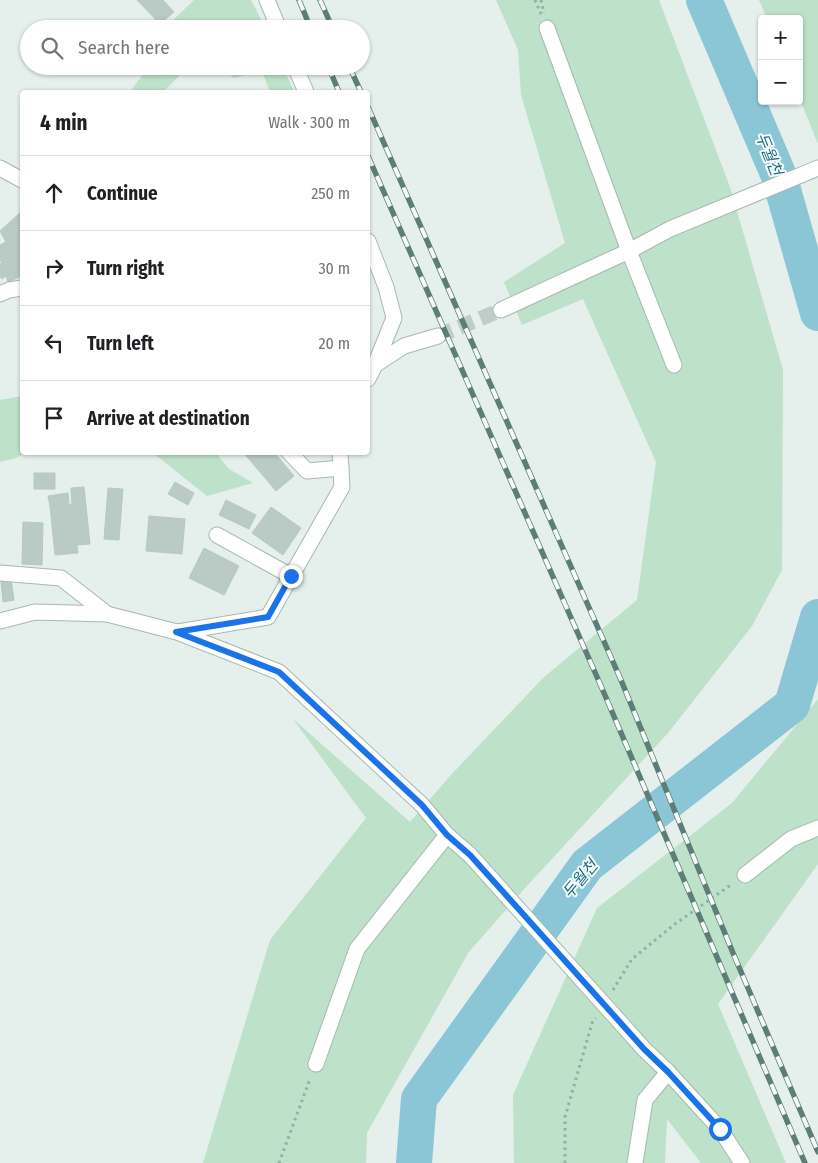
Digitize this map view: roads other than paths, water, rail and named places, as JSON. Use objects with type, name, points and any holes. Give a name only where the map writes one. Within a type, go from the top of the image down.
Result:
[{"type":"street","points":[[267,0],[275,20]]},
{"type":"street","points":[[547,28],[629,251],[674,366]]},
{"type":"street","points":[[299,75],[305,90]]},
{"type":"street","points":[[0,168],[20,179]]},
{"type":"street","points":[[501,310],[670,230],[818,168]]},
{"type":"street","points":[[370,246],[386,287],[394,318],[371,361]]},
{"type":"street","points":[[0,294],[20,288]]},
{"type":"street","points":[[371,361],[404,346],[438,336]]},
{"type":"street","points":[[292,455],[307,471],[341,468]]},
{"type":"street","points":[[176,632],[268,617],[342,487],[340,455]]},
{"type":"street","points":[[217,535],[291,576]]},
{"type":"street","points":[[0,573],[60,578],[107,614]]},
{"type":"street","points":[[0,621],[35,612],[107,614],[176,632],[279,672],[422,805],[447,835],[470,855],[644,1049],[668,1072],[720,1129],[742,1163]]},
{"type":"street","points":[[745,874],[791,839],[818,828]]},
{"type":"street","points":[[316,1064],[357,948],[447,835]]},
{"type":"street","points":[[635,1163],[645,1100],[668,1072]]},
{"type":"waterway","name":"두월천","points":[[704,0],[779,176],[818,313]]},
{"type":"waterway","name":"두월천","points":[[414,1163],[419,1099],[587,865],[792,705],[818,617]]},
{"type":"waterway","points":[[792,705],[818,672]]},
{"type":"tunnel","points":[[438,336],[501,310]]},
{"type":"railway","points":[[299,0],[307,20]]},
{"type":"railway","points":[[320,0],[329,20]]},
{"type":"railway","points":[[332,75],[338,90]]},
{"type":"railway","points":[[353,75],[360,90]]},
{"type":"railway","points":[[370,112],[621,680],[733,953],[818,1152]]},
{"type":"railway","points":[[370,161],[601,686],[805,1163]]}]
